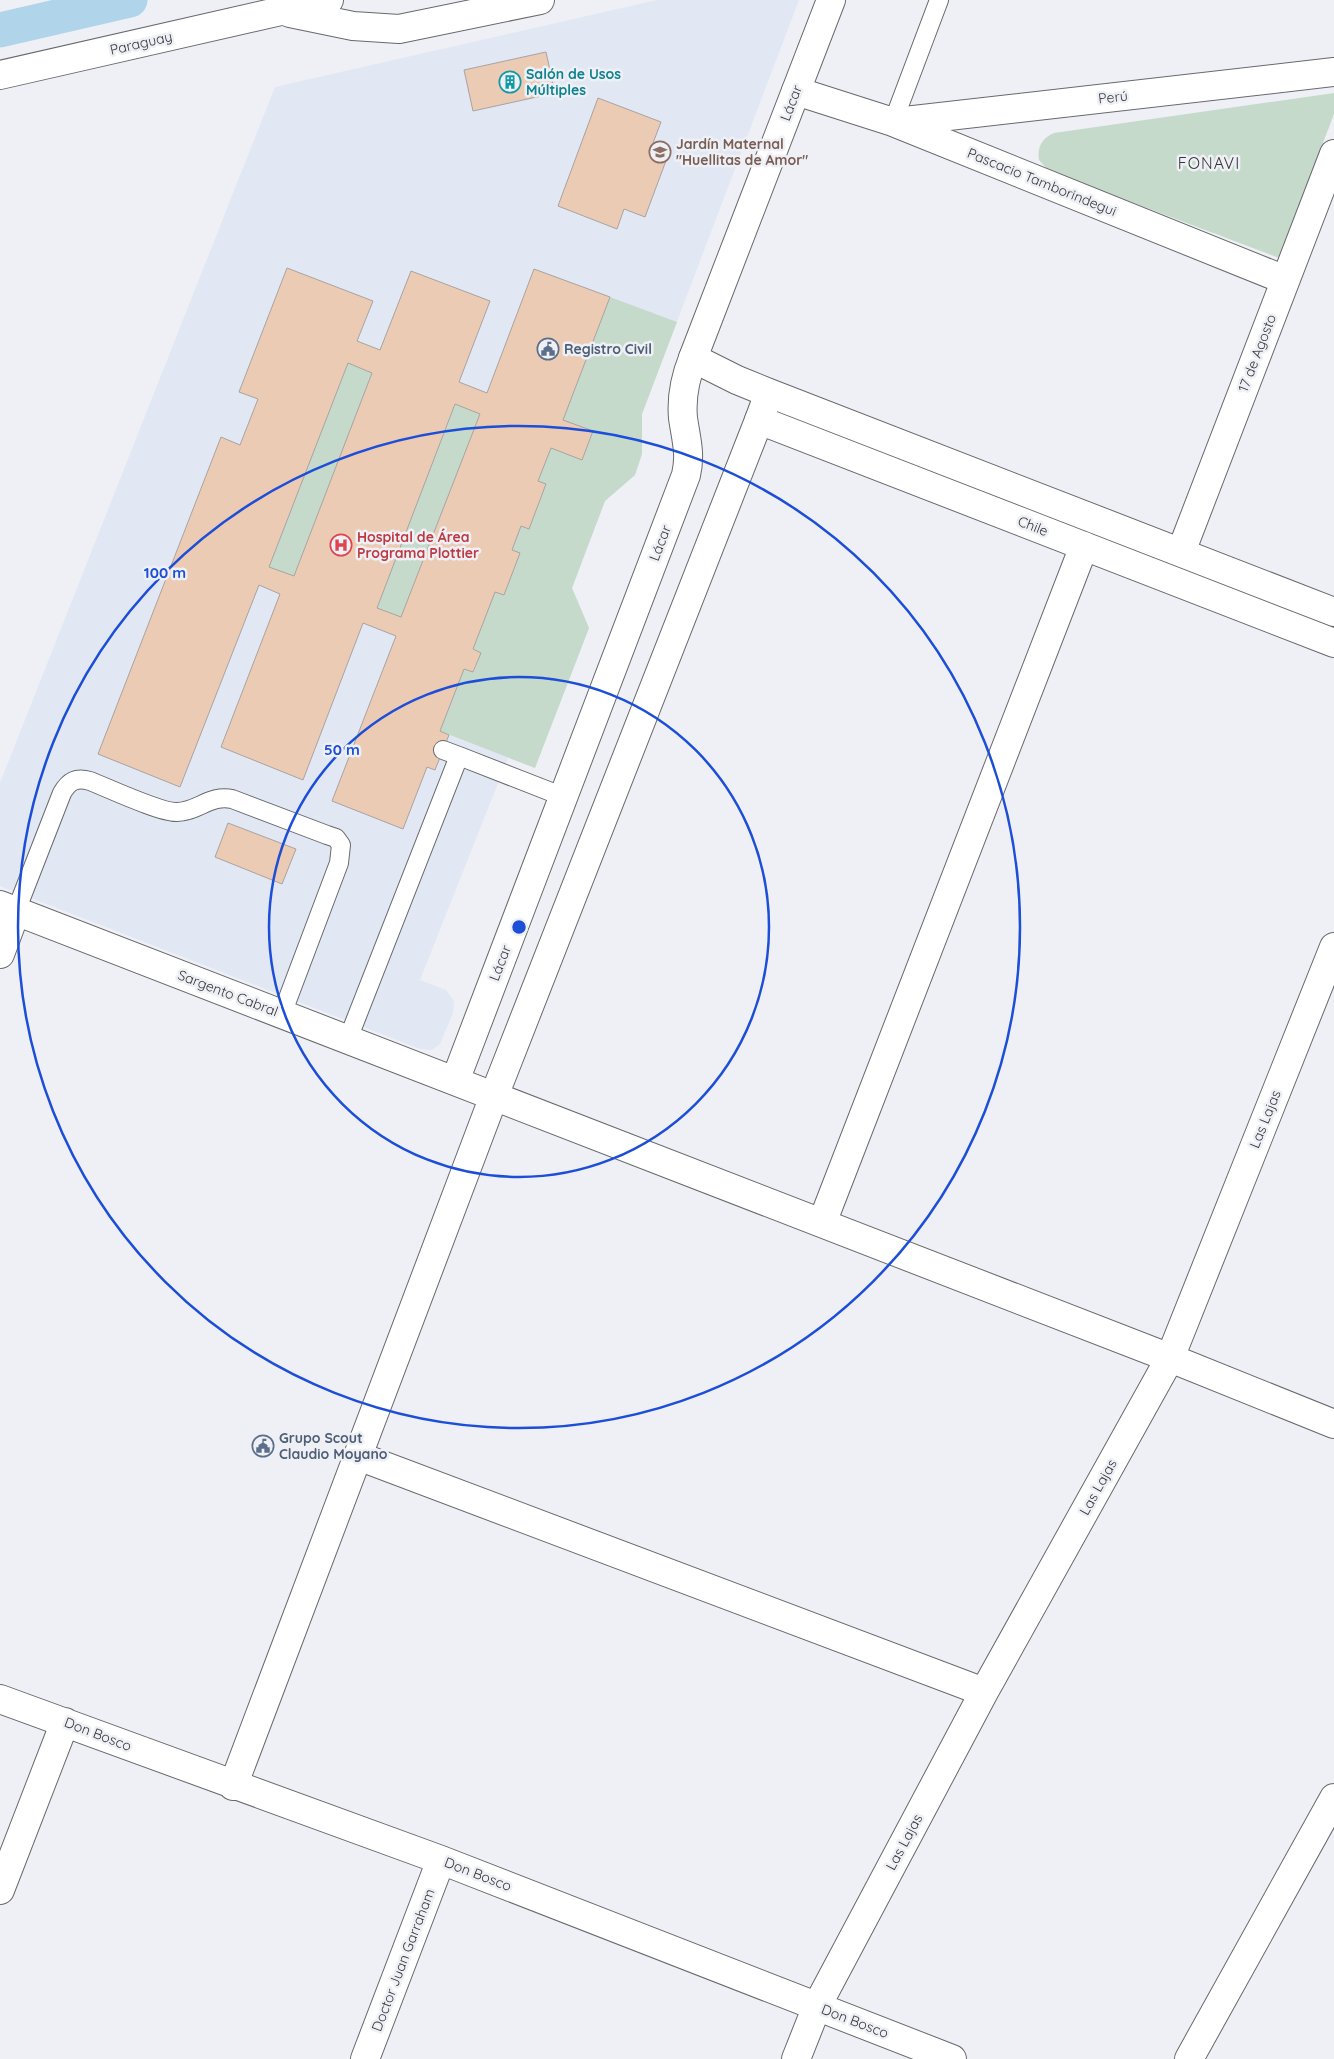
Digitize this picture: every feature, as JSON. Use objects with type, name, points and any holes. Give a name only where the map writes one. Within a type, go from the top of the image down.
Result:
[{"type":"street","name":"Paraguay","points":[[0,75],[329,0]]},
{"type":"street","name":"Paraguay","points":[[282,11],[353,26],[399,29],[540,0]]},
{"type":"street","name":"Lácar","points":[[455,1081],[686,475],[690,450],[684,420],[683,389],[693,358],[831,0]]},
{"type":"street","name":"Perú","points":[[893,122],[1334,72]]},
{"type":"street","name":"Pascacio Tamborindegui","points":[[796,91],[893,122],[1285,280]]},
{"type":"street","name":"17 de Agosto","points":[[1181,552],[1334,154]]},
{"type":"street","name":"Chile","points":[[693,358],[770,393],[1334,612]]},
{"type":"street","points":[[233,1786],[494,1096],[770,393]]},
{"type":"street","name":"Chile","points":[[760,420],[1334,643]]},
{"type":"street","points":[[822,1224],[1084,546]]},
{"type":"street","points":[[0,954],[8,908]]},
{"type":"street","name":"Sargento Cabral","points":[[8,908],[1170,1358],[1334,1424]]},
{"type":"street","name":"Las Lajas","points":[[796,2059],[817,2006],[984,1692],[1170,1358],[1334,947]]},
{"type":"street","points":[[358,1456],[984,1692]]},
{"type":"street","name":"Don Bosco","points":[[0,1698],[233,1786],[441,1860],[952,2059]]},
{"type":"street","points":[[0,1890],[65,1722]]},
{"type":"street","points":[[1189,2059],[1334,1798]]},
{"type":"street","name":"Doctor Juan Garraham","points":[[365,2059],[441,1860]]},
{"type":"lane","points":[[893,122],[939,0]]},
{"type":"lane","points":[[348,1039],[451,753],[564,797]]},
{"type":"lane","points":[[8,908],[62,793],[70,782],[76,779],[90,781],[172,812],[187,811],[216,798],[232,799],[319,831],[336,838],[341,845],[341,855],[282,1014]]},
{"type":"shaded area","name":"Hospital de Área Programa Plottier","points":[[657,0],[799,0],[642,414],[642,454],[635,475],[605,501],[572,588],[589,628],[535,768],[508,758],[420,980],[446,990],[454,1001],[453,1013],[440,1044],[432,1050],[420,1049],[0,886],[0,783],[275,87]]},
{"type":"green space","points":[[1334,93],[1334,114],[1279,258],[1049,171],[1039,160],[1041,144],[1054,133]]},
{"type":"green space","points":[[610,297],[677,322],[642,414],[642,454],[635,475],[605,501],[572,588],[589,628],[535,768],[440,731],[464,669],[474,672],[481,653],[473,649],[495,592],[504,595],[512,550],[521,526],[529,528],[546,484],[538,481],[551,448],[582,459],[593,432],[563,420]]},
{"type":"green space","points":[[348,363],[372,373],[294,576],[269,567]]},
{"type":"green space","points":[[455,404],[480,414],[401,617],[377,608]]},
{"type":"building","name":"Salón de Usos Múltiples","points":[[546,52],[555,93],[473,111],[464,70]]},
{"type":"building","points":[[598,98],[661,122],[653,143],[670,150],[645,217],[624,209],[617,229],[558,206]]},
{"type":"building","points":[[287,268],[373,301],[357,341],[380,350],[411,271],[490,301],[459,382],[487,393],[534,269],[610,297],[563,420],[593,431],[582,460],[551,448],[538,481],[546,484],[529,529],[521,526],[512,550],[520,553],[504,595],[495,592],[473,649],[481,653],[473,672],[464,669],[440,731],[449,735],[435,770],[427,767],[403,829],[332,801],[396,636],[363,623],[303,780],[221,747],[280,594],[259,585],[180,787],[98,754],[221,437],[240,445],[258,399],[239,392]],"holes":[[[348,363],[372,373],[294,576],[269,567]],[[455,404],[480,414],[401,617],[377,608]]]},
{"type":"building","points":[[228,823],[296,849],[282,884],[215,857]]},
{"type":"waterway","points":[[0,30],[130,0]]},
{"type":"place","name":"Salón de Usos Múltiples","points":[[510,82]]},
{"type":"place","name":"Jardín Maternal \"Huellitas de Amor\"","points":[[660,152]]},
{"type":"place","name":"Registro Civil","points":[[548,349]]},
{"type":"place","name":"Hospital de Área Programa Plottier","points":[[341,545]]},
{"type":"place","name":"Grupo Scout Claudio Moyano","points":[[263,1446]]},
{"type":"district","name":"FONAVI","points":[[1209,163]]}]
